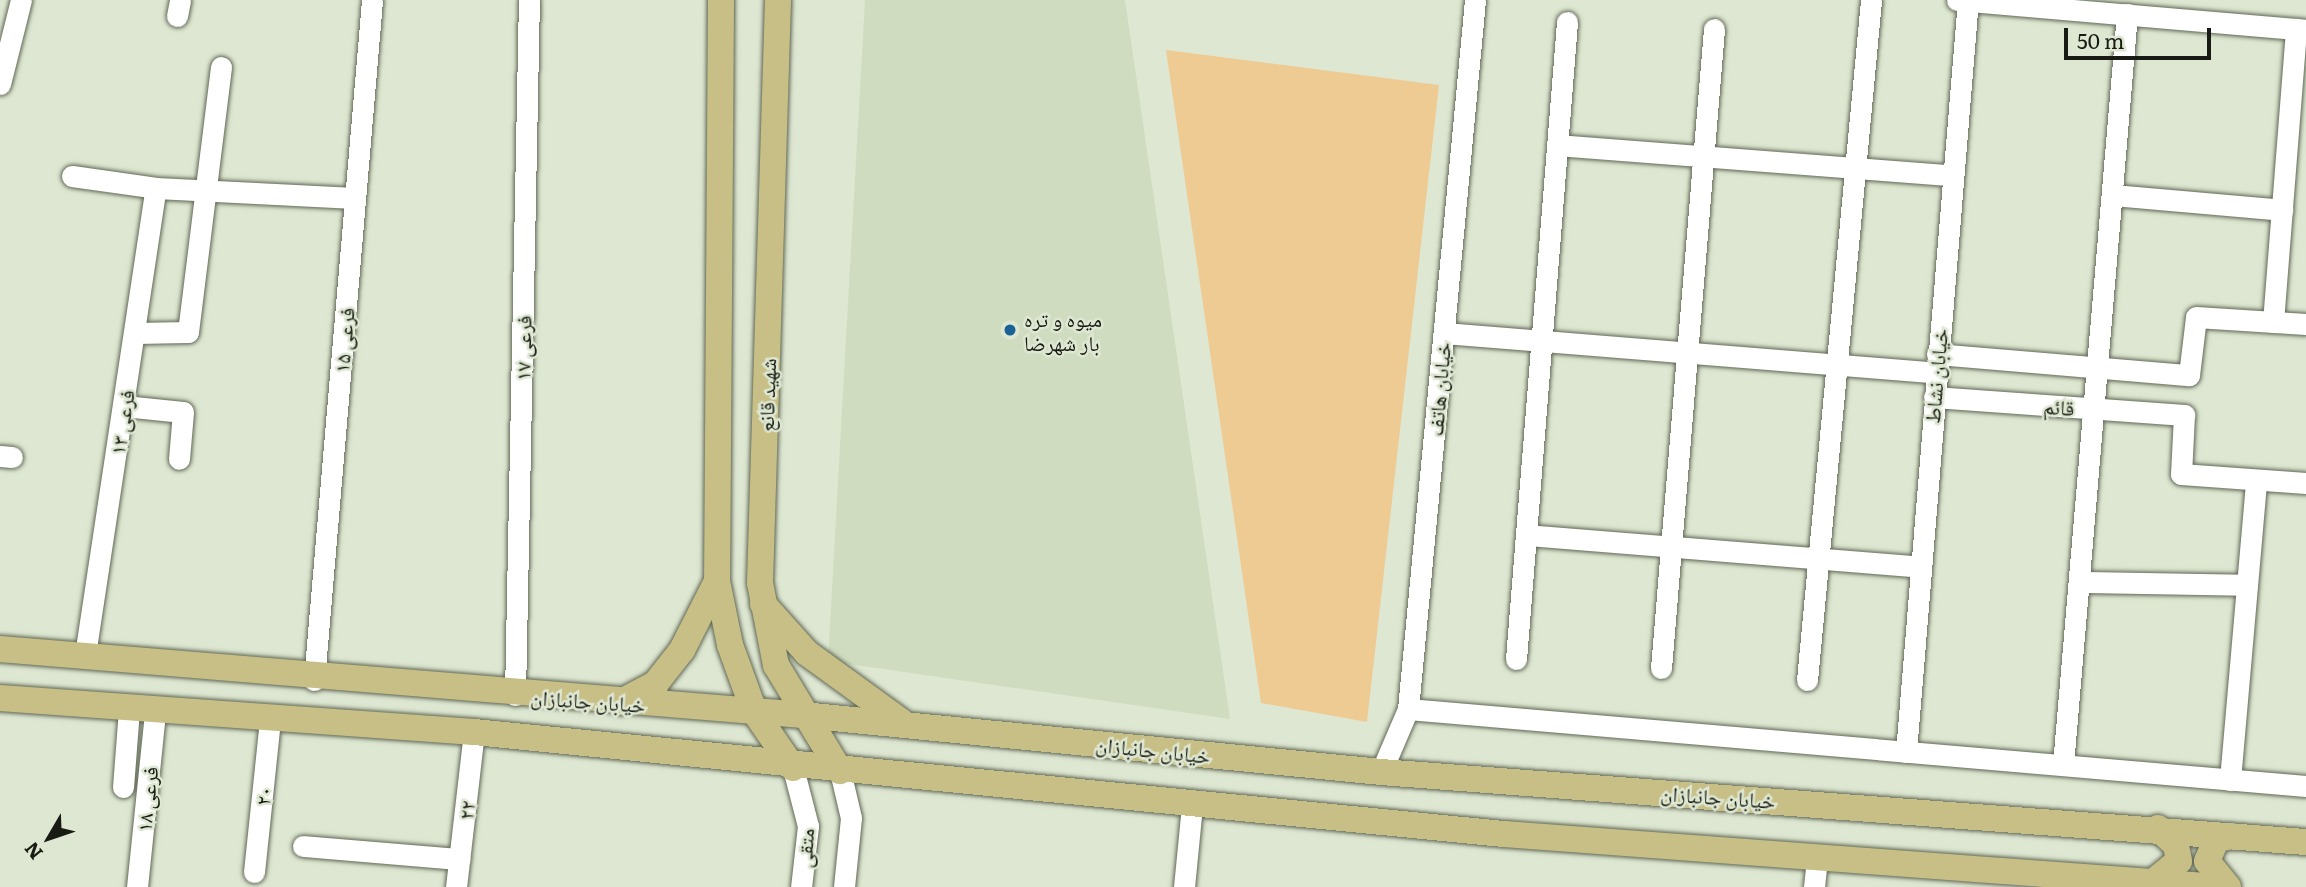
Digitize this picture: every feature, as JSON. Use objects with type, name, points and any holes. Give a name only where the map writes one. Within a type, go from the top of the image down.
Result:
[{"type":"main road","points":[[721,0],[717,581],[730,645],[754,711],[793,768]]},
{"type":"main road","name":"شهید قانع","points":[[778,0],[763,604],[776,665],[803,715],[840,771]]},
{"type":"main road","points":[[621,702],[656,682],[682,650],[717,581]]},
{"type":"main road","points":[[763,604],[846,685],[907,725]]},
{"type":"main road","name":"خیابان جانبازان","points":[[0,649],[85,655],[314,680],[803,715],[1381,772],[2158,828],[2306,842]]},
{"type":"main road","name":"خیابان جانبازان","points":[[0,698],[155,712],[474,732],[793,768],[1192,806],[2219,887]]},
{"type":"main road","points":[[564,743],[578,723],[570,699]]},
{"type":"main road","points":[[2154,881],[2179,861],[2176,845],[2158,828]]},
{"type":"main road","points":[[2228,887],[2207,861],[2217,839],[2232,836]]},
{"type":"street","points":[[0,84],[20,0]]},
{"type":"street","name":"فرعی ۱۵","points":[[314,680],[372,0]]},
{"type":"street","name":"فرعی ۱۷","points":[[515,695],[529,0]]},
{"type":"street","name":"خیابان هاتف","points":[[1381,772],[1408,709],[1475,0]]},
{"type":"street","points":[[1807,680],[1871,0]]},
{"type":"street","points":[[1957,0],[2301,29],[2273,322]]},
{"type":"street","name":"خیابان نشاط","points":[[1906,752],[1951,174],[1968,0]]},
{"type":"street","points":[[2063,765],[2082,582],[2127,14]]},
{"type":"street","points":[[1516,659],[1567,22]]},
{"type":"street","points":[[1661,668],[1700,153],[1714,29]]},
{"type":"street","points":[[135,333],[188,332],[221,67]]},
{"type":"street","points":[[1558,145],[1700,153],[1951,174]]},
{"type":"street","points":[[72,176],[156,188],[355,198]]},
{"type":"street","name":"فرعی ۱۳","points":[[85,655],[156,188]]},
{"type":"street","points":[[2112,195],[2282,210]]},
{"type":"street","points":[[1444,333],[1687,350],[1836,365],[2097,367],[2189,375],[2196,317],[2306,324]]},
{"type":"street","name":"قائم","points":[[1934,397],[2184,415],[2181,474],[2256,480]]},
{"type":"street","points":[[124,406],[183,412],[179,459]]},
{"type":"street","points":[[2230,780],[2256,480],[2306,483]]},
{"type":"street","points":[[1526,535],[1920,567]]},
{"type":"street","points":[[2082,582],[2247,585]]},
{"type":"street","points":[[123,787],[129,709]]},
{"type":"street","points":[[1408,709],[2306,786]]},
{"type":"street","name":"فرعی ۱۸","points":[[137,887],[155,712]]},
{"type":"street","name":"۲۰","points":[[254,872],[270,719]]},
{"type":"street","name":"۲۲","points":[[456,887],[474,732]]},
{"type":"street","name":"متقی","points":[[793,768],[808,826],[801,887]]},
{"type":"street","name":"متقی","points":[[840,771],[851,818],[844,887]]},
{"type":"street","points":[[1184,887],[1192,806]]},
{"type":"street","points":[[303,846],[459,859]]},
{"type":"street","points":[[1814,887],[1817,856]]},
{"type":"shaded area","name":"میوه و تره بار شهرضا","points":[[865,0],[1125,0],[1230,719],[828,661]]},
{"type":"shaded area","points":[[1166,50],[1439,85],[1367,722],[1261,703]]},
{"type":"place","name":"میوه و تره بار شهرضا","points":[[1010,330]]}]
